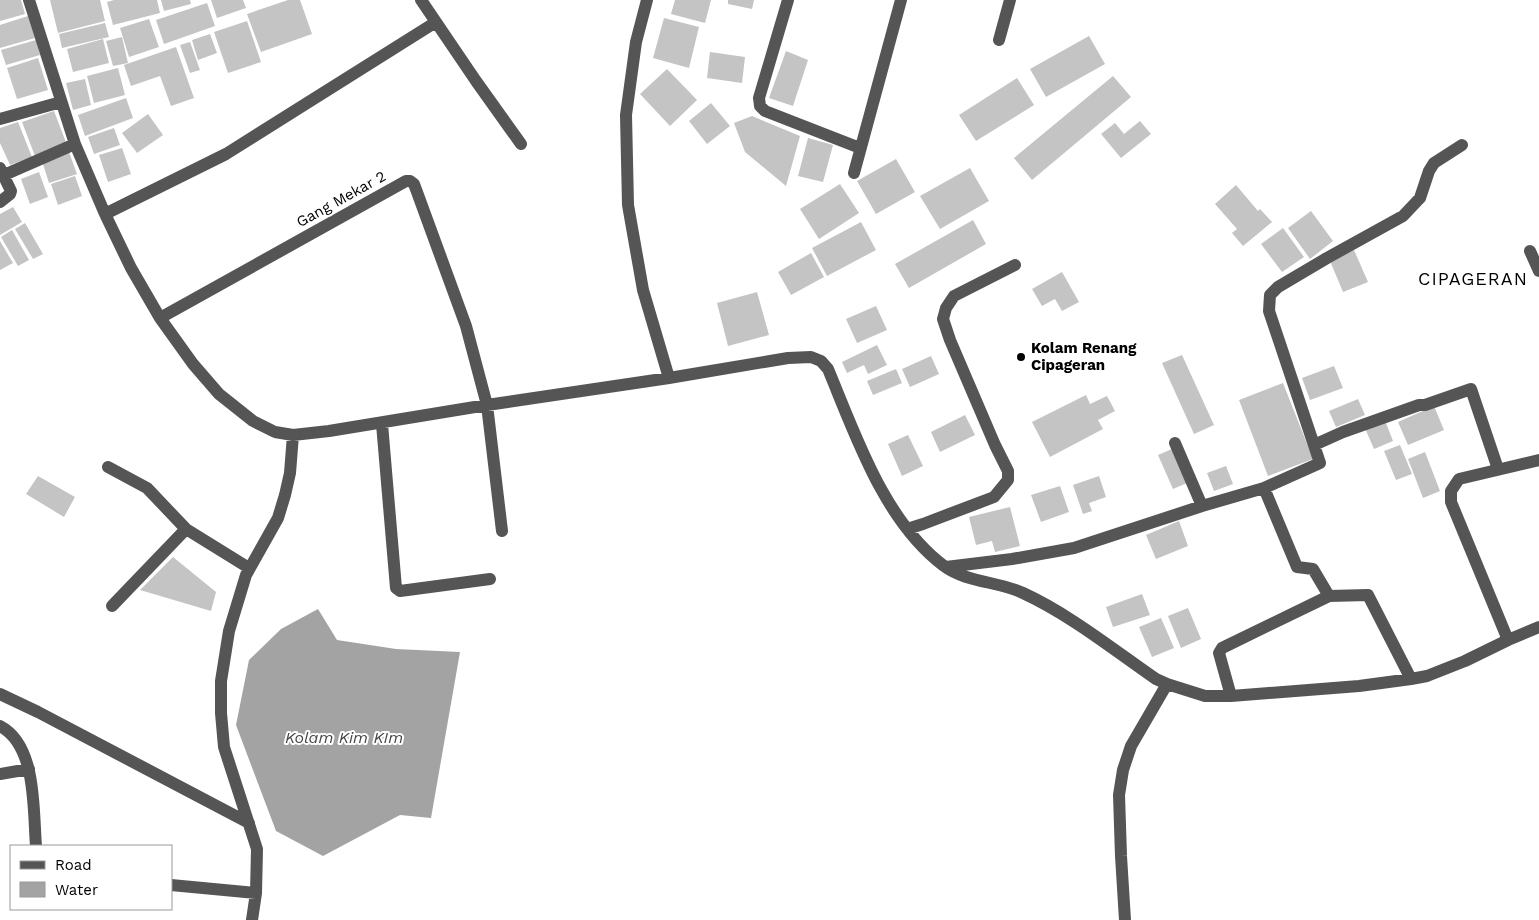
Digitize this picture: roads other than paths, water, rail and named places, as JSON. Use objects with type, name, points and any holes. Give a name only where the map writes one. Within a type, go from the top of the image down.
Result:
[{"type":"street","points":[[29,0],[76,144],[105,214],[131,268],[160,318],[193,364],[219,394],[253,421],[275,432],[293,435],[382,424],[487,405],[788,358],[811,357],[821,361],[828,369],[858,444],[907,529],[916,540],[946,567],[975,580],[1021,592],[1060,613],[1156,679],[1167,684],[1205,696],[1231,696],[1411,680],[1442,670],[1539,627]]},
{"type":"street","points":[[421,0],[522,144]]},
{"type":"street","points":[[646,0],[636,42],[626,115],[628,205],[643,290],[669,378]]},
{"type":"street","points":[[788,0],[759,98],[760,106],[765,111],[860,148]]},
{"type":"street","points":[[854,173],[901,0]]},
{"type":"street","points":[[1000,40],[1010,0]]},
{"type":"street","points":[[105,214],[226,154],[436,22]]},
{"type":"street","points":[[0,119],[61,102]]},
{"type":"street","points":[[0,202],[11,191],[2,171],[76,144]]},
{"type":"street","points":[[946,567],[1012,559],[1074,548],[1202,506],[1264,488],[1320,463],[1268,311],[1270,295],[1278,287],[1403,216],[1420,198],[1434,163],[1462,145]]},
{"type":"street","name":"Gang Mekar 2","points":[[160,318],[406,181],[410,181],[414,184],[466,326],[487,405]]},
{"type":"street","points":[[1530,251],[1539,271]]},
{"type":"street","points":[[907,529],[994,497],[1008,480],[1008,471],[950,340],[943,319],[946,308],[954,296],[1014,265]]},
{"type":"street","points":[[1314,445],[1343,432],[1471,389],[1498,469]]},
{"type":"street","points":[[487,405],[502,531]]},
{"type":"street","points":[[382,424],[396,588],[400,591],[490,579]]},
{"type":"street","points":[[252,920],[256,892],[257,849],[224,747],[221,681],[229,632],[249,568],[278,518],[290,473],[293,435]]},
{"type":"street","points":[[1175,443],[1202,506]]},
{"type":"street","points":[[1508,640],[1451,502],[1451,490],[1458,479],[1539,460]]},
{"type":"street","points":[[108,467],[148,488],[186,529],[249,568]]},
{"type":"street","points":[[1264,488],[1297,567],[1313,569],[1329,596]]},
{"type":"street","points":[[112,606],[186,529]]},
{"type":"street","points":[[1231,696],[1220,653],[1222,648],[1329,596],[1368,595],[1411,680]]},
{"type":"street","points":[[1126,920],[1119,794],[1123,770],[1132,746],[1167,684]]},
{"type":"street","points":[[0,694],[249,823]]},
{"type":"street","points":[[0,726],[13,735],[29,769],[36,845]]},
{"type":"street","points":[[0,774],[29,769]]},
{"type":"street","points":[[172,885],[256,892]]},
{"type":"water","name":"Kolam Kim KIm","points":[[318,609],[337,640],[396,649],[460,652],[431,818],[400,815],[323,856],[276,831],[236,725],[249,660],[281,629]]},
{"type":"place","name":"Kolam Renang Cipageran","points":[[1021,357]]},
{"type":"district","name":"CIPAGERAN","points":[[1473,278]]}]
